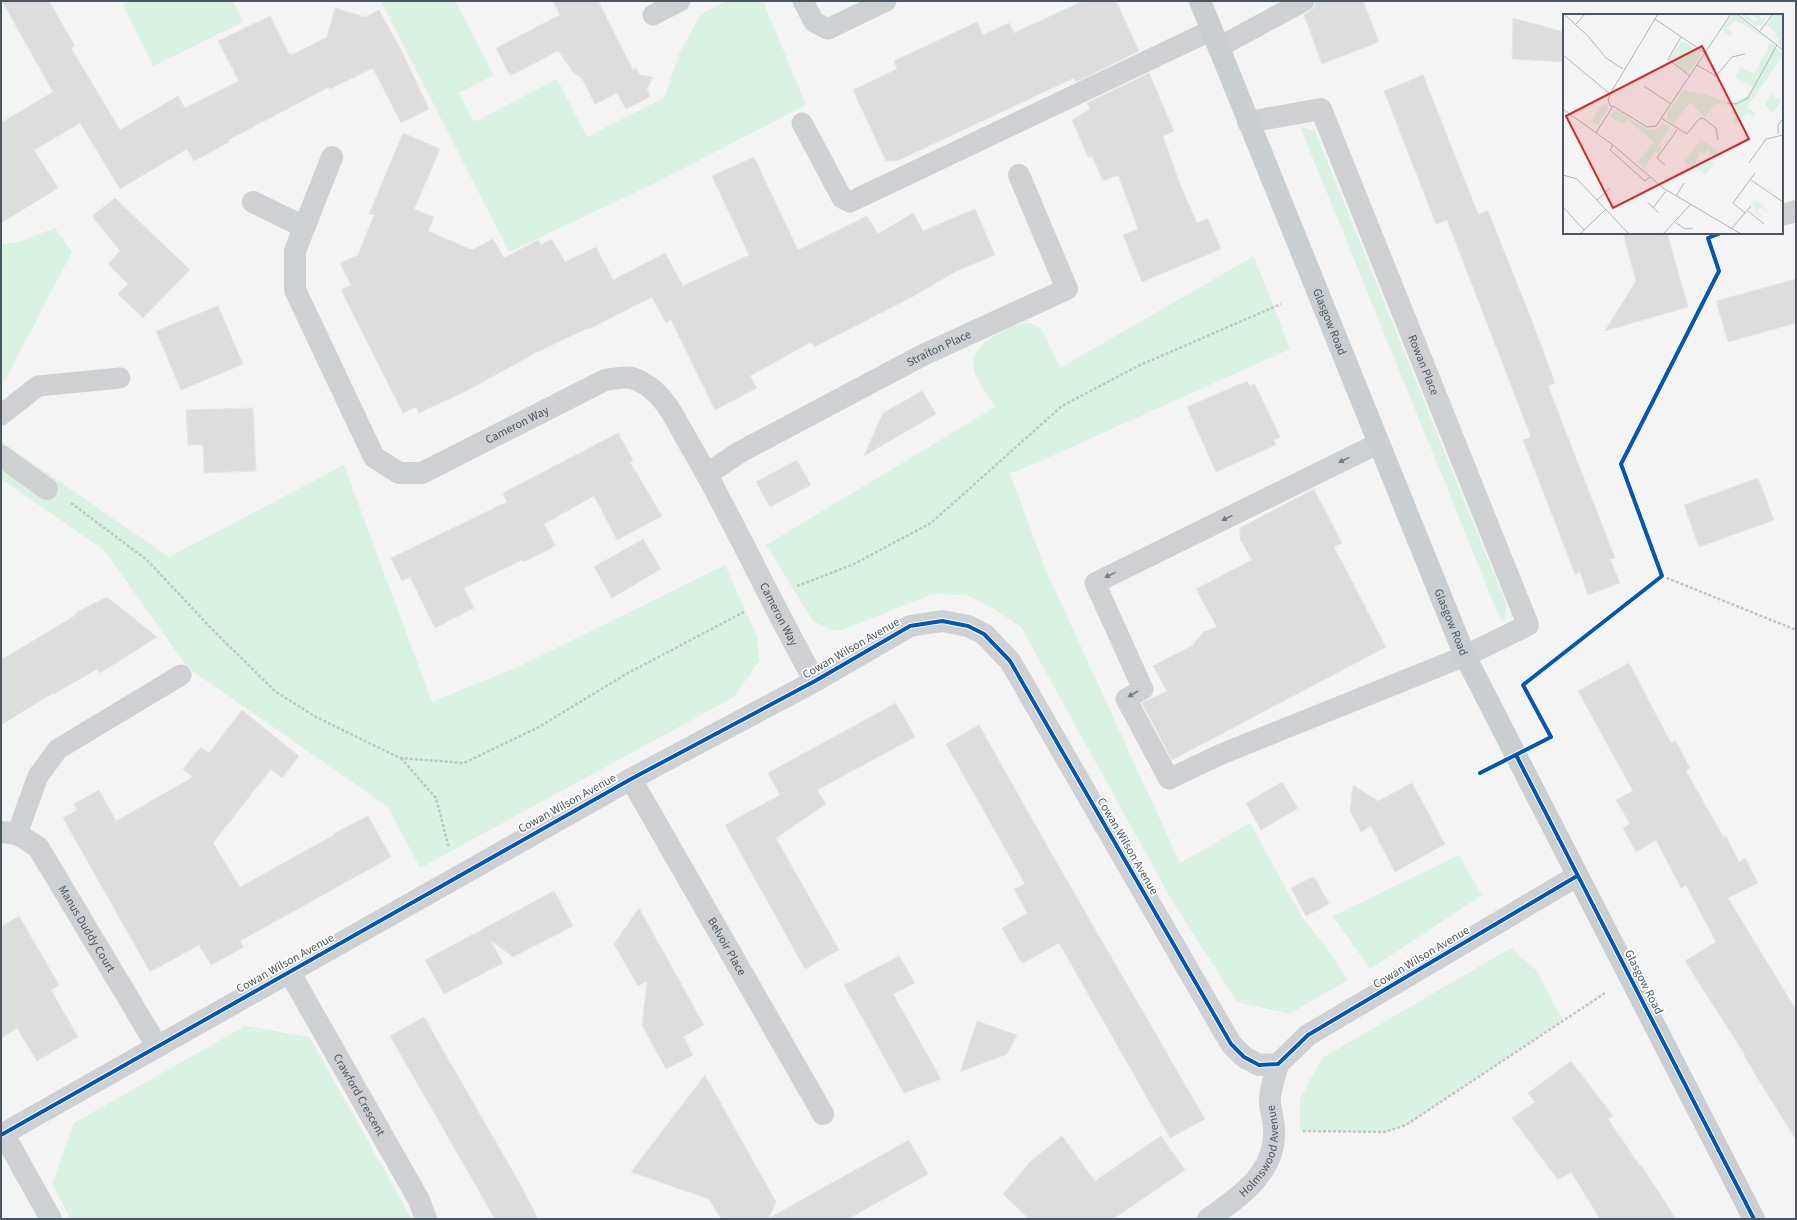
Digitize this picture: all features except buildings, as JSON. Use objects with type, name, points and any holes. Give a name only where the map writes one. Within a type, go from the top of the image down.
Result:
[{"type":"main road","name":"Glasgow Road","points":[[1200,1],[1465,656],[1754,1219]]},
{"type":"street","name":"Rowan Place","points":[[1248,122],[1321,109],[1528,625],[1465,656]]},
{"type":"street","name":"Cameron Way","points":[[332,157],[295,251],[295,290],[374,457],[399,473],[422,473],[605,380],[630,376],[649,387],[665,403],[707,474],[771,600],[815,681]]},
{"type":"street","name":"Straiton Place","points":[[707,474],[740,452],[923,355],[1067,289],[1019,175]]},
{"type":"street","points":[[253,202],[304,227]]},
{"type":"street","points":[[1783,215],[1796,211]]},
{"type":"street","points":[[1,456],[47,489]]},
{"type":"street","name":"Cowan Wilson Avenue","points":[[2,1134],[290,973],[456,877],[631,779],[815,681],[910,626],[942,621],[968,626],[984,634],[1010,661],[1231,1044],[1244,1057],[1259,1065],[1278,1064],[1308,1035],[1577,876]]},
{"type":"street","name":"Belvoir Place","points":[[631,779],[823,1114]]},
{"type":"street","name":"Manus Duddy Court","points":[[9,833],[38,847],[157,1046]]},
{"type":"street","name":"Crawford Crescent","points":[[290,973],[418,1200],[426,1219]]},
{"type":"street","name":"Holmswood Avenue","points":[[1216,1217],[1258,1178],[1271,1156],[1274,1144],[1274,1131],[1270,1103],[1271,1090],[1278,1064]]},
{"type":"street","points":[[2,1134],[51,1219]]},
{"type":"lane","points":[[653,15],[680,1]]},
{"type":"lane","points":[[804,1],[814,22],[828,29],[886,1]]},
{"type":"lane","points":[[802,123],[842,198],[850,202],[1215,38],[1304,1]]},
{"type":"lane","points":[[1,415],[38,386],[120,378]]},
{"type":"lane","points":[[1378,443],[1095,583],[1143,689],[1126,699],[1169,779],[1219,755],[1465,656]]},
{"type":"lane","points":[[9,833],[38,776],[58,749],[181,675]]},
{"type":"path","points":[[47,489],[67,500],[147,560],[211,628],[276,692],[316,717],[400,758],[464,763],[537,728],[628,673],[740,613],[771,600],[799,585],[852,565],[931,523],[1062,406],[1138,366],[1281,304]]},
{"type":"path","points":[[1660,569],[1662,576]]},
{"type":"path","points":[[1656,581],[1662,576]]},
{"type":"path","points":[[1662,576],[1796,630]]},
{"type":"path","points":[[400,758],[436,798],[456,877]]},
{"type":"path","points":[[1274,1131],[1385,1132],[1406,1125],[1596,998]]},
{"type":"green space","points":[[131,1],[233,1],[243,22],[153,66],[123,5]]},
{"type":"green space","points":[[381,1],[455,1],[494,75],[459,93],[474,122],[557,79],[587,137],[665,97],[679,54],[701,14],[726,1],[763,1],[806,105],[651,185],[509,252]]},
{"type":"green space","points":[[1304,128],[1315,131],[1506,604],[1505,619],[1501,621],[1301,129]]},
{"type":"green space","points":[[55,228],[72,252],[1,388],[1,244],[19,242]]},
{"type":"green space","points":[[1254,256],[1290,349],[1036,463],[1010,473],[1044,566],[1180,863],[1250,823],[1302,917],[1329,951],[1348,980],[1289,1014],[1237,1002],[1171,899],[1021,627],[992,608],[967,595],[932,594],[842,630],[832,630],[813,621],[766,545],[995,407],[979,382],[973,366],[974,358],[978,350],[1002,331],[1028,323],[1034,324],[1042,329],[1060,368]]},
{"type":"green space","points":[[1,441],[169,557],[344,465],[432,702],[522,665],[725,565],[757,636],[759,661],[734,697],[420,868],[388,807],[188,668],[104,550],[1,479]]},
{"type":"green space","points":[[1459,855],[1482,895],[1370,969],[1333,916]]},
{"type":"green space","points":[[1511,948],[1536,970],[1563,1020],[1406,1125],[1385,1132],[1300,1131],[1300,1099],[1322,1058]]},
{"type":"green space","points":[[245,1026],[309,1037],[412,1219],[71,1219],[52,1184],[74,1123]]},
{"type":"cycle path","points":[[1480,773],[1551,737],[1523,685],[1662,576],[1621,464],[1719,271],[1708,238],[1718,234]]},
{"type":"cycle path","points":[[1,1135],[631,779],[815,681],[910,626],[942,621],[968,626],[984,634],[1010,661],[1231,1044],[1244,1057],[1259,1065],[1278,1064],[1308,1035],[1577,876]]},
{"type":"cycle path","points":[[1516,755],[1754,1219]]}]
